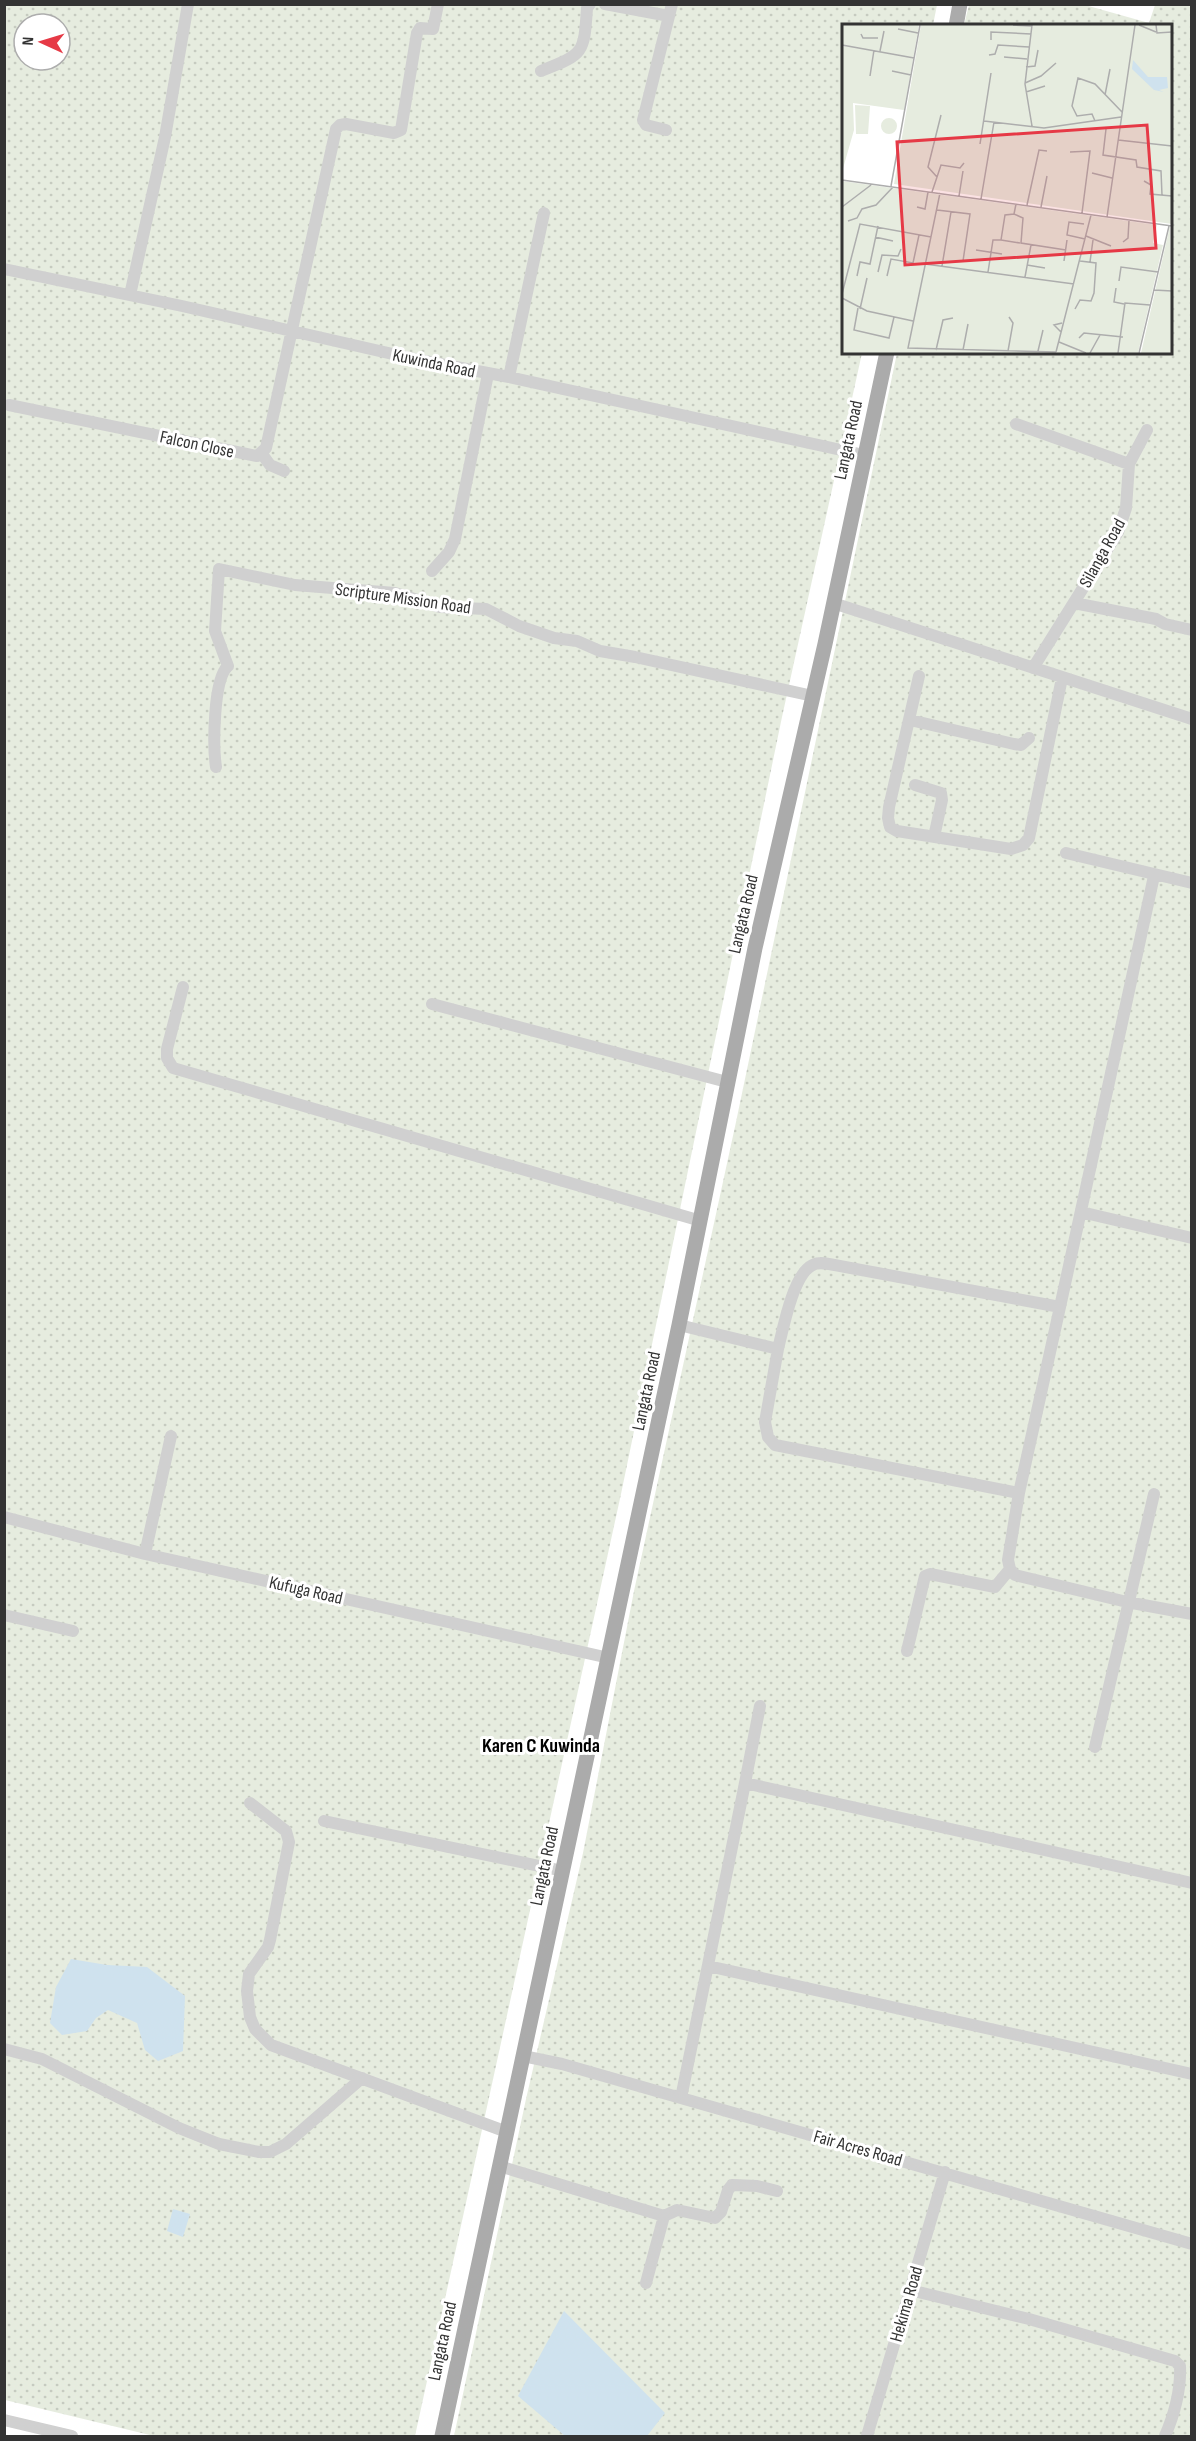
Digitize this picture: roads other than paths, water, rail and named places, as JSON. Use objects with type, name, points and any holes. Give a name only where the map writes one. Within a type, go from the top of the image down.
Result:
[{"type":"main road","points":[[956,24],[960,4]]},
{"type":"main road","name":"Langata Road","points":[[442,2436],[701,1221],[755,948],[813,696],[886,354]]},
{"type":"street","points":[[130,295],[165,137],[188,4]]},
{"type":"street","points":[[284,471],[270,465],[262,454],[266,448],[336,129],[346,124],[394,133],[401,130],[417,33],[420,28],[433,29],[438,4]]},
{"type":"street","points":[[541,71],[570,60],[579,51],[584,41],[587,8],[590,4]]},
{"type":"street","points":[[605,4],[670,10],[643,120],[646,125],[666,130]]},
{"type":"street","points":[[509,377],[544,213]]},
{"type":"street","name":"Kuwinda Road","points":[[4,269],[864,455]]},
{"type":"street","points":[[432,571],[449,552],[455,539],[488,374]]},
{"type":"street","name":"Falcon Close","points":[[9,405],[257,456],[262,454]]},
{"type":"street","points":[[1016,424],[1129,464]]},
{"type":"street","name":"Silanga Road","points":[[1034,668],[1118,532],[1126,508],[1129,464],[1147,430]]},
{"type":"street","name":"Scripture Mission Road","points":[[216,767],[213,746],[215,719],[223,673],[228,666],[215,631],[219,569],[295,585],[395,593],[440,607],[486,609],[519,626],[554,638],[577,641],[600,651],[813,696]]},
{"type":"street","points":[[833,603],[1191,719]]},
{"type":"street","points":[[1074,603],[1156,619],[1165,624],[1191,630]]},
{"type":"street","points":[[919,676],[888,818],[890,827],[897,831],[1011,849],[1026,843],[1042,781],[1062,678]]},
{"type":"street","points":[[910,720],[1014,744],[1021,745],[1029,738]]},
{"type":"street","points":[[915,785],[941,793],[942,800],[934,837]]},
{"type":"street","points":[[1066,853],[1191,883]]},
{"type":"street","points":[[1155,876],[1019,1493],[1008,1560],[1010,1569],[1020,1578],[1191,1614]]},
{"type":"street","points":[[183,987],[167,1049],[167,1058],[173,1068],[701,1221]]},
{"type":"street","points":[[432,1004],[728,1082]]},
{"type":"street","points":[[1082,1212],[1191,1238]]},
{"type":"street","points":[[1019,1493],[775,1444],[768,1437],[765,1422],[778,1349],[795,1289],[806,1270],[815,1264],[829,1264],[1060,1307]]},
{"type":"street","points":[[679,1325],[778,1349]]},
{"type":"street","points":[[145,1554],[171,1436]]},
{"type":"street","points":[[1095,1747],[1154,1494]]},
{"type":"street","name":"Kufuga Road","points":[[4,1517],[145,1554],[609,1658]]},
{"type":"street","points":[[907,1652],[925,1575],[930,1574],[995,1587],[1010,1569]]},
{"type":"street","points":[[4,1616],[74,1631]]},
{"type":"street","points":[[681,2098],[760,1706]]},
{"type":"street","points":[[744,1783],[1191,1883]]},
{"type":"street","points":[[250,1803],[286,1831],[289,1842],[268,1947],[249,1974],[248,2002],[255,2029],[271,2046],[507,2132]]},
{"type":"street","points":[[324,1821],[563,1871]]},
{"type":"street","points":[[708,1966],[1191,2074]]},
{"type":"street","points":[[4,2049],[42,2059],[179,2128],[219,2144],[259,2152],[270,2152],[286,2144],[362,2078]]},
{"type":"street","name":"Fair Acres Road","points":[[523,2056],[562,2064],[1191,2244]]},
{"type":"street","points":[[499,2166],[664,2216],[677,2211],[715,2218],[721,2212],[728,2190],[736,2184],[777,2191]]},
{"type":"street","name":"Hekima Road","points":[[867,2436],[945,2172]]},
{"type":"street","points":[[646,2283],[664,2216]]},
{"type":"street","points":[[910,2290],[1029,2319],[1175,2361],[1180,2366],[1180,2385],[1166,2436]]},
{"type":"street","points":[[4,2420],[72,2436]]},
{"type":"water","points":[[71,1959],[107,1965],[147,1967],[185,1996],[183,2051],[158,2061],[145,2050],[137,2023],[108,2010],[96,2018],[87,2031],[62,2035],[50,2023],[56,1987]]},
{"type":"water","points":[[173,2209],[190,2214],[183,2237],[167,2231]]},
{"type":"water","points":[[564,2311],[665,2413],[647,2436],[565,2436],[518,2396]]},
{"type":"district","name":"Karen C Kuwinda","points":[[541,1745]]}]
